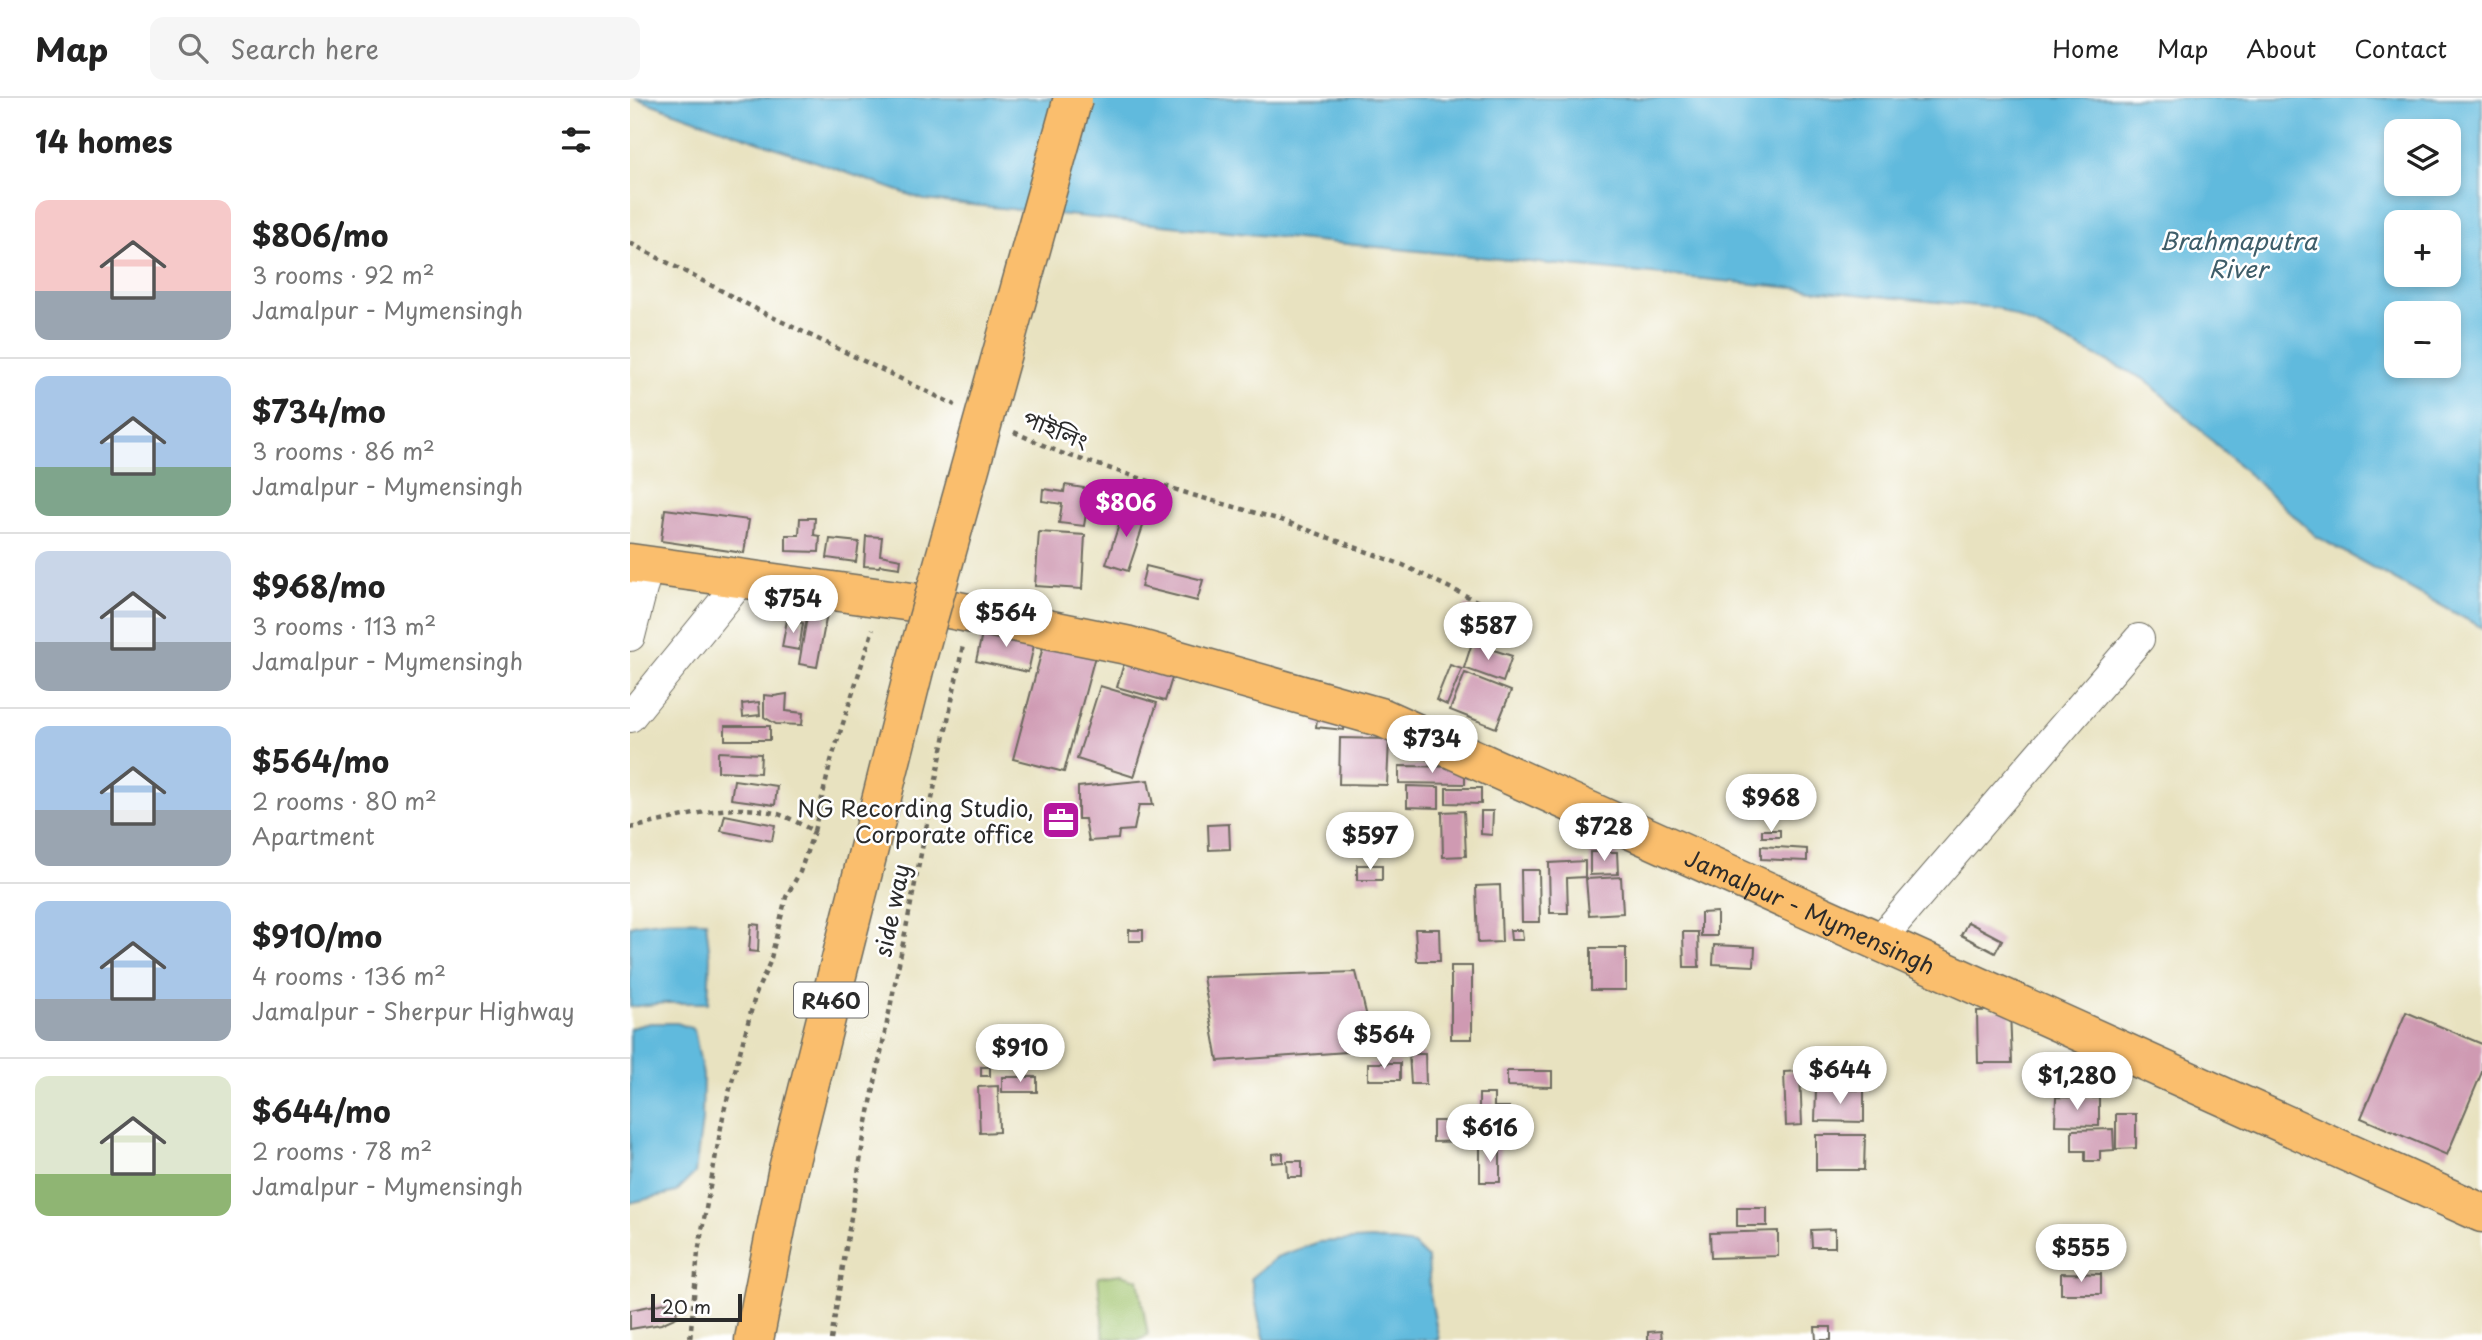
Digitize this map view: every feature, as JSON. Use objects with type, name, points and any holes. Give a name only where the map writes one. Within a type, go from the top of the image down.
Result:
[{"type":"main road","name":"R460","points":[[754,1340],[787,1173],[916,662],[1073,98]]},
{"type":"main road","name":"Jamalpur - Mymensingh","points":[[639,564],[883,598],[1126,645],[1383,718],[2482,1213]]},
{"type":"street","points":[[630,636],[639,564]]},
{"type":"street","points":[[630,717],[743,578]]},
{"type":"street","points":[[1878,942],[2138,639]]},
{"type":"path","points":[[630,243],[765,313],[967,411]]},
{"type":"path","name":"পাইলিং","points":[[1002,426],[1060,453],[1281,520],[1404,565],[1495,610],[1516,634]]},
{"type":"path","points":[[690,1340],[698,1252],[724,1111],[756,993],[771,962],[786,897],[800,872],[814,831],[831,761],[883,598]]},
{"type":"path","name":"side way","points":[[831,1340],[866,1125],[970,614]]},
{"type":"path","points":[[630,828],[735,810],[778,814],[814,831]]},
{"type":"green space","points":[[1121,1274],[1138,1279],[1148,1335],[1139,1340],[1104,1338],[1098,1277]]},
{"type":"water","name":"Brahmaputra River","points":[[635,98],[2482,98],[2482,628],[2317,537],[2146,380],[1998,308],[924,200]]},
{"type":"water","points":[[706,921],[710,958],[708,1003],[665,1003],[630,1007],[630,926],[657,922]]},
{"type":"water","points":[[650,1023],[677,1023],[694,1029],[703,1075],[702,1121],[695,1173],[676,1192],[630,1203],[630,1028]]},
{"type":"water","points":[[1372,1239],[1414,1245],[1428,1259],[1430,1294],[1439,1340],[1265,1340],[1251,1278],[1277,1257],[1319,1242]]},
{"type":"building","points":[[1065,485],[1090,489],[1084,526],[1059,523],[1062,504],[1042,501],[1043,489],[1064,492]]},
{"type":"building","points":[[1125,506],[1147,514],[1128,571],[1106,564]]},
{"type":"building","points":[[665,509],[749,520],[744,553],[661,541]]},
{"type":"building","points":[[800,518],[815,518],[814,535],[820,536],[819,552],[786,551],[786,535],[799,535]]},
{"type":"building","points":[[1039,532],[1085,535],[1082,589],[1035,586]]},
{"type":"building","points":[[866,536],[882,537],[880,555],[901,559],[900,568],[864,566]]},
{"type":"building","points":[[830,539],[859,542],[856,562],[827,558]]},
{"type":"building","points":[[1146,566],[1203,580],[1197,601],[1141,587]]},
{"type":"building","points":[[810,599],[829,603],[817,667],[799,664]]},
{"type":"building","points":[[1466,605],[1504,623],[1496,641],[1457,623]]},
{"type":"building","points":[[787,620],[803,623],[799,650],[782,647]]},
{"type":"building","points":[[984,626],[1036,636],[1028,672],[976,661]]},
{"type":"building","points":[[1044,643],[1095,656],[1064,772],[1013,759]]},
{"type":"building","points":[[1472,643],[1512,656],[1503,682],[1464,668]]},
{"type":"building","points":[[1125,660],[1173,675],[1165,701],[1117,687]]},
{"type":"building","points":[[1450,665],[1462,669],[1447,705],[1436,700]]},
{"type":"building","points":[[1465,673],[1511,691],[1496,728],[1450,710]]},
{"type":"building","points":[[1100,686],[1157,703],[1134,777],[1077,759]]},
{"type":"building","points":[[787,694],[786,711],[803,713],[802,725],[776,724],[764,717],[764,695]]},
{"type":"building","points":[[759,702],[760,715],[743,717],[742,704]]},
{"type":"building","points":[[1317,719],[1345,722],[1344,730],[1316,727]]},
{"type":"building","points":[[725,726],[770,726],[770,740],[725,740]]},
{"type":"building","points":[[1340,738],[1389,739],[1387,785],[1339,784]]},
{"type":"building","points":[[718,752],[761,754],[760,773],[718,771]]},
{"type":"building","points":[[1399,766],[1465,767],[1465,784],[1399,783]]},
{"type":"building","points":[[734,780],[777,786],[775,805],[731,799]]},
{"type":"building","points":[[1148,780],[1153,805],[1139,805],[1134,830],[1119,831],[1118,839],[1089,841],[1085,819],[1078,819],[1078,787]]},
{"type":"building","points":[[1407,786],[1439,787],[1439,808],[1407,807]]},
{"type":"building","points":[[1446,788],[1481,788],[1481,804],[1446,803]]},
{"type":"building","points":[[1464,811],[1466,856],[1443,857],[1442,812]]},
{"type":"building","points":[[1481,811],[1493,811],[1492,835],[1481,834]]},
{"type":"building","points":[[725,815],[775,825],[772,841],[721,831]]},
{"type":"building","points":[[1229,824],[1230,849],[1209,850],[1208,825]]},
{"type":"building","points":[[1762,830],[1780,830],[1780,837],[1762,837]]},
{"type":"building","points":[[1761,846],[1807,849],[1807,861],[1761,859]]},
{"type":"building","points":[[1590,852],[1617,852],[1618,874],[1590,875]]},
{"type":"building","points":[[1585,861],[1585,877],[1567,878],[1568,913],[1550,913],[1549,863]]},
{"type":"building","points":[[1357,865],[1382,865],[1382,880],[1357,880]]},
{"type":"building","points":[[1521,870],[1539,870],[1540,922],[1522,922]]},
{"type":"building","points":[[1621,877],[1623,913],[1589,915],[1586,879]]},
{"type":"building","points":[[1500,885],[1502,942],[1478,943],[1476,886]]},
{"type":"building","points":[[1717,912],[1717,936],[1701,936],[1701,913]]},
{"type":"building","points":[[1968,922],[2002,940],[1995,953],[1961,935]]},
{"type":"building","points":[[751,924],[759,925],[758,952],[749,951]]},
{"type":"building","points":[[1415,929],[1439,929],[1440,961],[1417,961]]},
{"type":"building","points":[[1129,930],[1143,930],[1143,941],[1129,941]]},
{"type":"building","points":[[1510,930],[1522,930],[1523,940],[1511,940]]},
{"type":"building","points":[[1683,932],[1698,932],[1699,967],[1684,967]]},
{"type":"building","points":[[1714,945],[1755,947],[1754,966],[1713,964]]},
{"type":"building","points":[[1591,948],[1626,948],[1626,990],[1591,990]]},
{"type":"building","points":[[1451,966],[1472,966],[1472,1039],[1451,1039]]},
{"type":"building","points":[[1356,972],[1375,1050],[1218,1061],[1203,977]]},
{"type":"building","points":[[2010,1010],[2012,1063],[1978,1063],[1977,1011]]},
{"type":"building","points":[[2406,1012],[2482,1044],[2482,1072],[2447,1155],[2361,1118]]},
{"type":"building","points":[[1409,1054],[1425,1054],[1426,1084],[1411,1084]]},
{"type":"building","points":[[1368,1063],[1400,1063],[1400,1080],[1368,1080]]},
{"type":"building","points":[[981,1067],[990,1067],[990,1076],[981,1076]]},
{"type":"building","points":[[1507,1071],[1552,1071],[1552,1087],[1507,1086]]},
{"type":"building","points":[[1800,1071],[1802,1125],[1786,1126],[1784,1072]]},
{"type":"building","points":[[1002,1077],[1037,1077],[1037,1092],[1002,1092]]},
{"type":"building","points":[[998,1086],[999,1132],[980,1133],[978,1087]]},
{"type":"building","points":[[1816,1089],[1864,1090],[1864,1122],[1815,1121]]},
{"type":"building","points":[[1479,1094],[1494,1094],[1494,1107],[1509,1107],[1509,1125],[1479,1125]]},
{"type":"building","points":[[2056,1097],[2099,1098],[2099,1126],[2055,1125]]},
{"type":"building","points":[[2116,1114],[2136,1114],[2136,1148],[2116,1149]]},
{"type":"building","points":[[1433,1121],[1473,1121],[1474,1141],[1433,1142]]},
{"type":"building","points":[[2113,1129],[2114,1150],[2100,1151],[2100,1161],[2085,1161],[2085,1151],[2072,1151],[2072,1130]]},
{"type":"building","points":[[1816,1135],[1865,1135],[1864,1170],[1816,1170]]},
{"type":"building","points":[[1480,1147],[1500,1147],[1500,1182],[1480,1182]]},
{"type":"building","points":[[1283,1153],[1283,1162],[1272,1163],[1272,1154]]},
{"type":"building","points":[[1287,1161],[1302,1161],[1302,1177],[1288,1177]]},
{"type":"building","points":[[1737,1208],[1767,1208],[1767,1226],[1737,1226]]},
{"type":"building","points":[[1835,1229],[1835,1247],[1812,1247],[1811,1230]]},
{"type":"building","points":[[1778,1231],[1778,1256],[1711,1258],[1710,1233]]},
{"type":"building","points":[[2061,1273],[2101,1274],[2101,1294],[2061,1294]]},
{"type":"building","points":[[675,1301],[677,1317],[661,1324],[630,1329],[630,1310]]},
{"type":"building","points":[[1815,1327],[1831,1327],[1831,1340],[1816,1340]]},
{"type":"building","points":[[1661,1331],[1662,1340],[1648,1340],[1648,1332]]},
{"type":"place","name":"NG Recording Studio, Corporate office","points":[[1061,820]]}]
